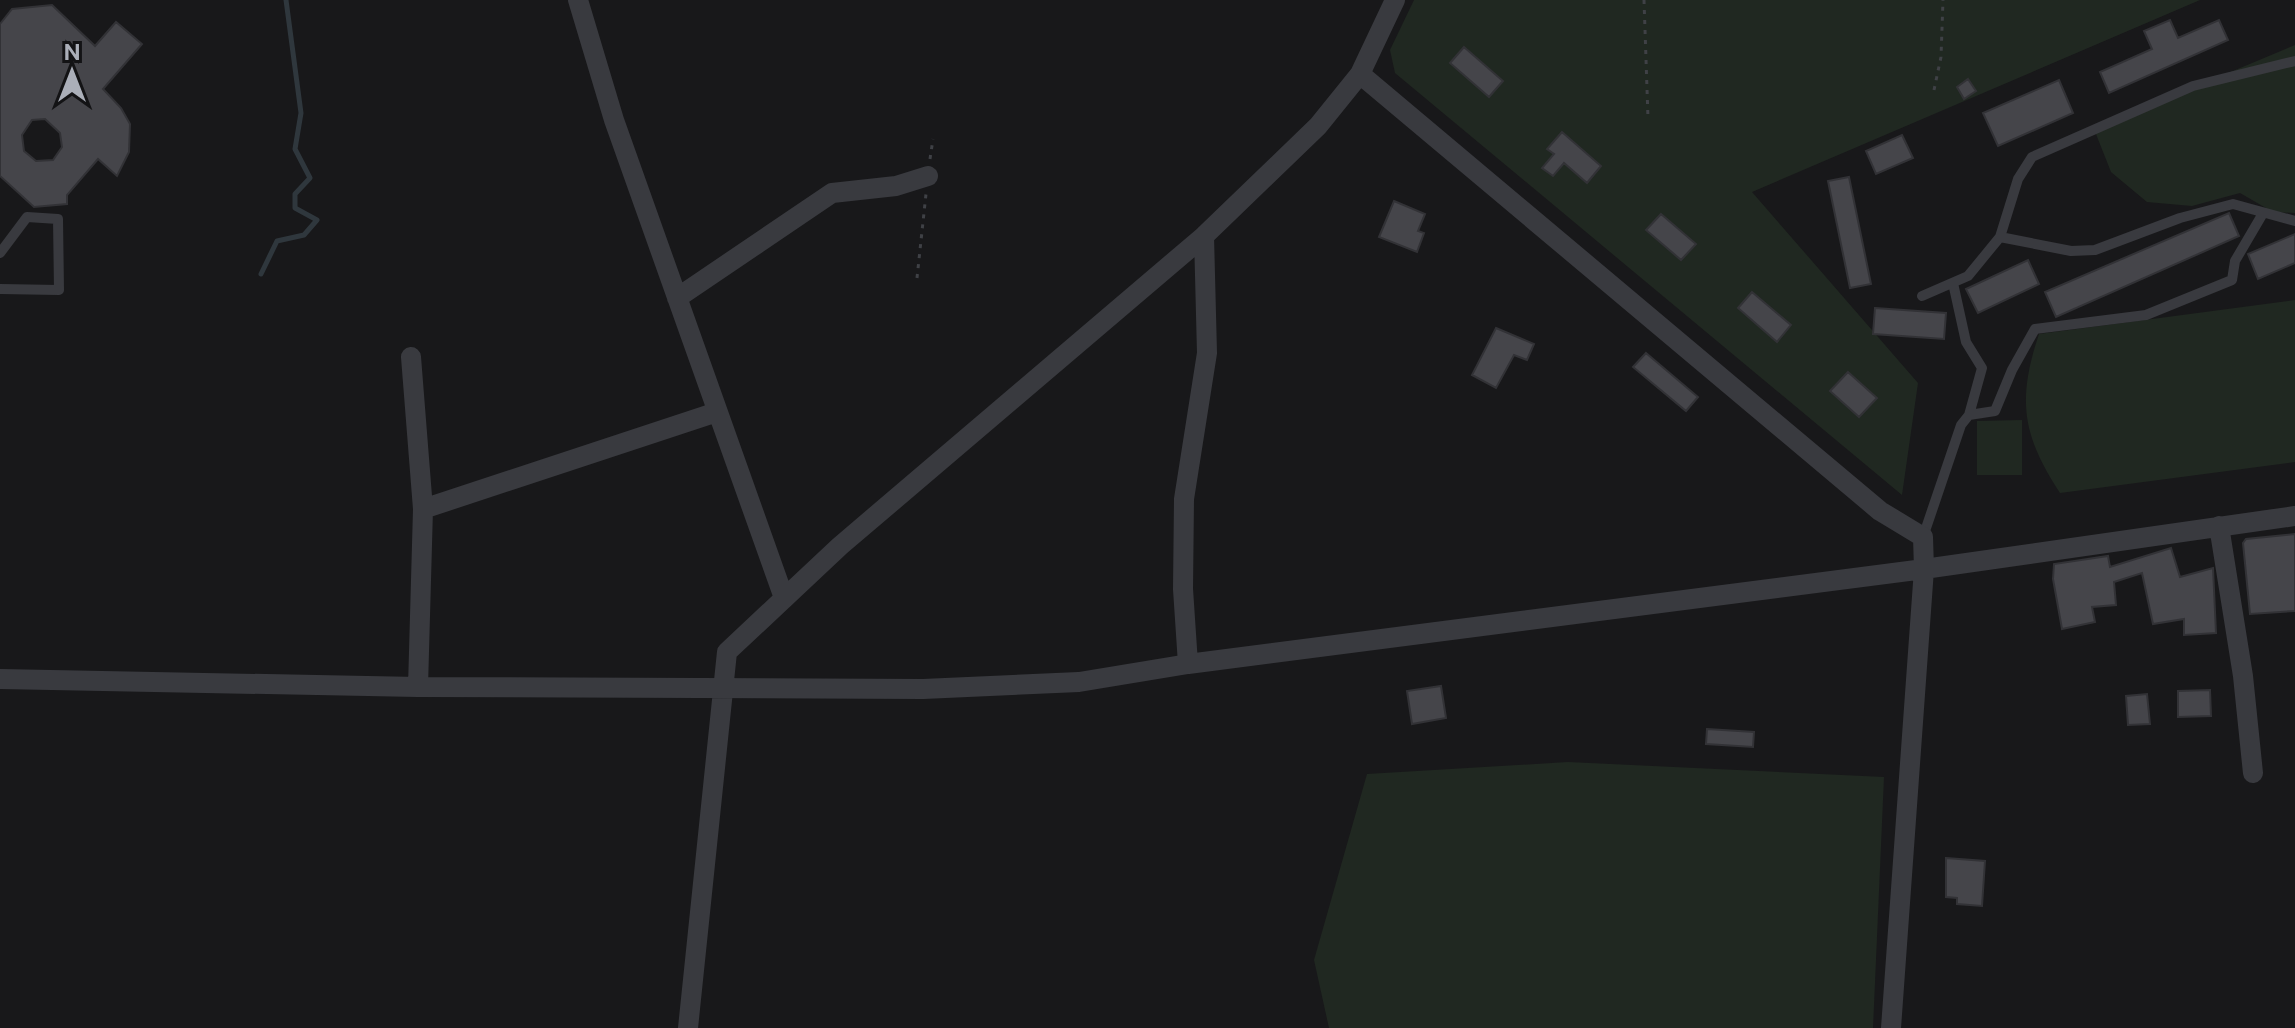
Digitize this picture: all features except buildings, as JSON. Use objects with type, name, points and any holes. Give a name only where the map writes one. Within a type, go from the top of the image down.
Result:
[{"type":"street","points":[[578,0],[614,120],[784,598]]},
{"type":"street","points":[[688,1028],[721,686],[727,652],[840,546],[1204,236],[1318,126],[1360,74],[1395,0]]},
{"type":"street","points":[[1360,74],[1880,511],[1923,537],[1924,569],[1891,1028]]},
{"type":"street","points":[[677,298],[832,193],[896,186],[928,176]]},
{"type":"street","points":[[1188,664],[1183,589],[1184,499],[1207,353],[1204,236]]},
{"type":"street","points":[[411,357],[423,509],[418,687]]},
{"type":"street","points":[[423,509],[717,412]]},
{"type":"street","points":[[0,679],[418,687],[939,689],[1079,682],[1188,664],[1924,569],[2295,516]]},
{"type":"street","points":[[2219,526],[2243,676],[2253,773]]},
{"type":"lane","points":[[1922,296],[1968,276],[2000,237],[2018,179],[2032,157],[2193,86],[2295,61]]},
{"type":"lane","points":[[2000,237],[2071,251],[2095,250],[2221,206],[2243,206],[2262,215],[2295,221]]},
{"type":"lane","points":[[1969,415],[1995,411],[2012,370],[2035,329],[2146,315],[2232,280],[2235,261],[2262,215]]},
{"type":"lane","points":[[0,289],[59,290],[58,219],[27,217],[1,248]]},
{"type":"lane","points":[[1923,537],[1961,425],[1969,415],[1982,368],[1966,342],[1953,283]]},
{"type":"path","points":[[1644,0],[1648,118]]},
{"type":"path","points":[[1934,90],[1941,57],[1943,0]]},
{"type":"path","points":[[917,278],[933,139]]},
{"type":"shaded area","points":[[1414,0],[2200,0],[1752,192],[1918,383],[1902,495],[1395,73],[1390,50]]},
{"type":"shaded area","points":[[2295,45],[2295,213],[2273,212],[2240,193],[2192,206],[2147,202],[2111,172],[2094,129]]},
{"type":"shaded area","points":[[2295,300],[2295,462],[2060,493],[2038,453],[2027,416],[2028,379],[2039,334]]},
{"type":"shaded area","points":[[2022,420],[2022,475],[1977,475],[1977,421]]},
{"type":"shaded area","points":[[1568,762],[1884,777],[1873,1028],[1329,1028],[1314,960],[1367,774]]},
{"type":"waterway","points":[[261,274],[277,241],[304,235],[317,220],[295,208],[295,194],[310,178],[295,149],[301,113],[286,0]]}]
